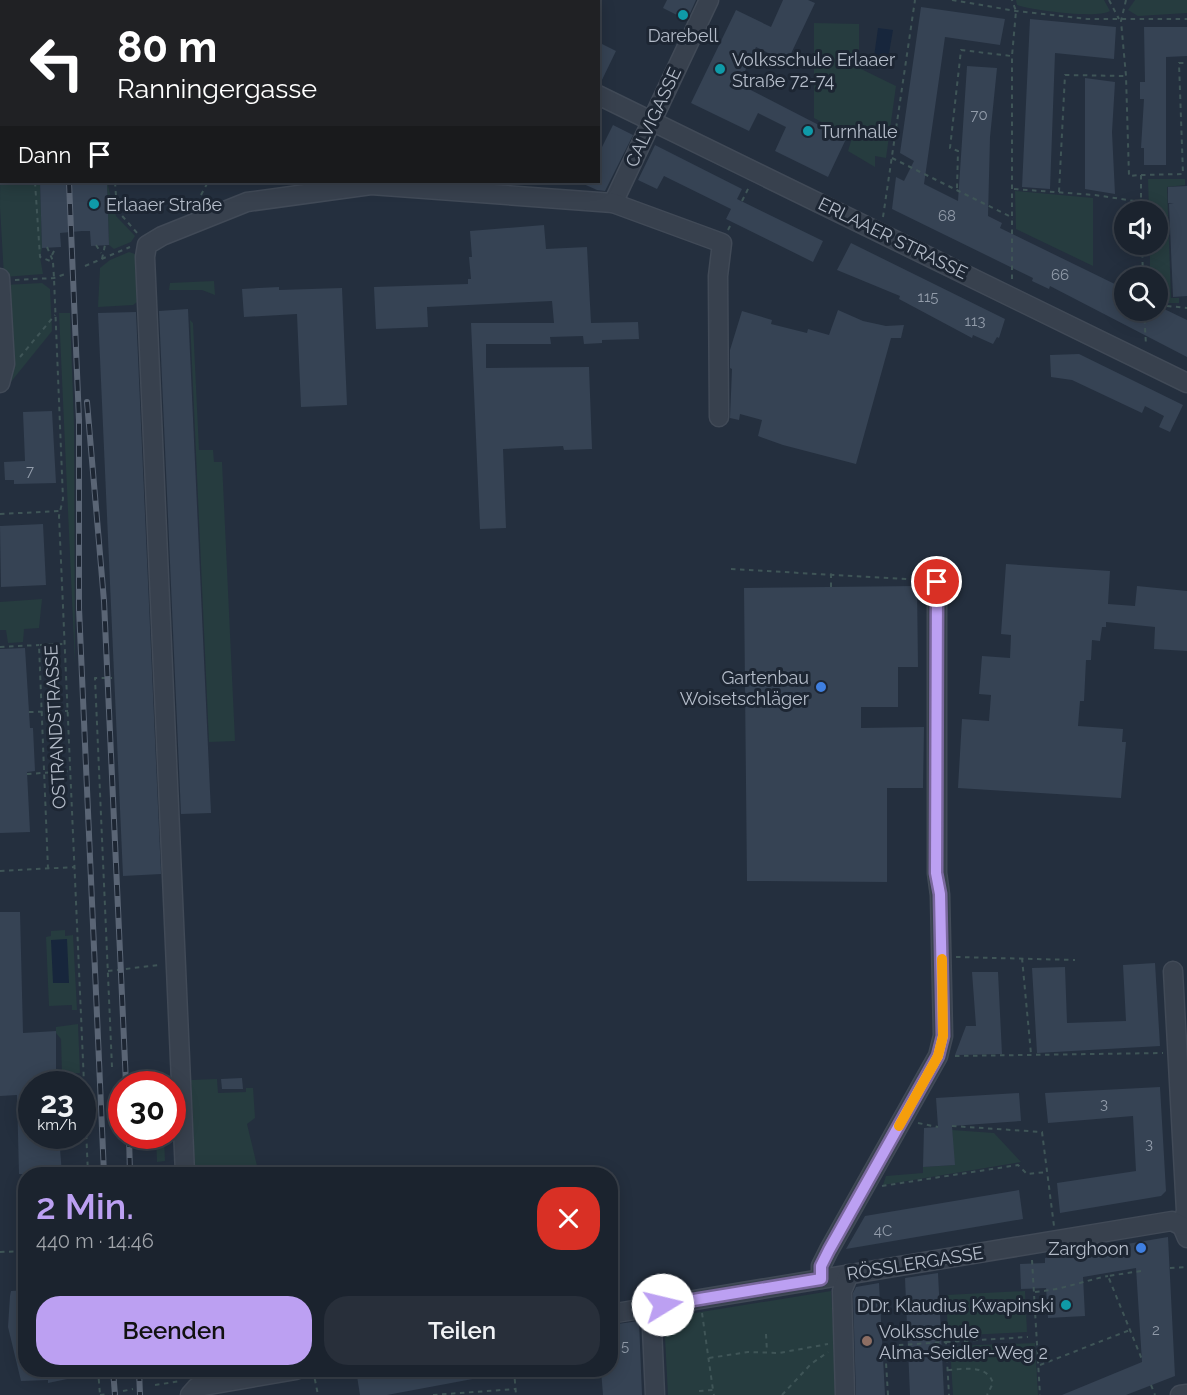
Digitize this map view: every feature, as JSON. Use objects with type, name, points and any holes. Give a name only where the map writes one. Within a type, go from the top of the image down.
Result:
[{"type":"street","name":"CALVIGASSE","points":[[613,203],[709,0]]},
{"type":"street","name":"ERLAAER STRASSE","points":[[600,95],[1187,383]]},
{"type":"street","points":[[185,1167],[145,257],[142,246],[247,202],[360,185],[613,203],[722,243],[718,276],[719,417]]},
{"type":"street","points":[[0,279],[4,357],[1,380]]},
{"type":"street","points":[[821,1279],[821,1266],[938,1056],[943,1036],[940,894],[936,873],[937,582]]},
{"type":"street","points":[[1173,971],[1186,1211],[1185,1232]]},
{"type":"street","name":"RÖSSLERGASSE","points":[[618,1312],[1172,1221],[1185,1232]]},
{"type":"street","points":[[845,1395],[842,1291],[849,1274]]},
{"type":"street","points":[[651,1306],[655,1395]]},
{"type":"street","points":[[193,1386],[251,1377]]},
{"type":"street","points":[[1180,1395],[1187,1394]]},
{"type":"path","points":[[881,232],[915,0]]},
{"type":"path","points":[[952,0],[1016,11],[1087,19],[1119,19],[1121,21],[1187,19]]},
{"type":"path","points":[[1012,0],[1016,11],[1011,56],[1014,189],[1012,297]]},
{"type":"path","points":[[1109,0],[1121,21]]},
{"type":"path","points":[[1126,0],[1121,21],[1126,76],[1129,176],[1185,174],[1179,63],[1187,63]]},
{"type":"path","points":[[957,188],[958,150],[950,148],[962,50],[1011,56]]},
{"type":"path","points":[[1059,192],[1065,75],[1126,76]]},
{"type":"path","points":[[892,158],[957,188],[1013,218]]},
{"type":"path","points":[[1141,175],[1141,201]]},
{"type":"path","points":[[35,183],[40,257],[53,262]]},
{"type":"path","points":[[85,266],[142,246],[138,233],[117,210],[115,183]]},
{"type":"path","points":[[201,195],[207,183]]},
{"type":"path","points":[[1014,189],[1133,201]]},
{"type":"path","points":[[96,245],[102,259]]},
{"type":"path","points":[[101,254],[105,245]]},
{"type":"path","points":[[47,248],[52,255],[56,247]]},
{"type":"path","name":"OSTRANDSTRASSE","points":[[52,255],[63,499],[60,511],[65,644],[88,1167]]},
{"type":"path","points":[[0,279],[54,278],[68,273]]},
{"type":"path","points":[[1168,306],[1187,308]]},
{"type":"path","points":[[1,380],[55,315]]},
{"type":"path","points":[[1144,321],[1146,363]]},
{"type":"path","points":[[0,514],[60,511]]},
{"type":"path","points":[[731,569],[831,573],[937,582]]},
{"type":"path","points":[[831,573],[831,587]]},
{"type":"path","points":[[0,647],[65,644]]},
{"type":"path","points":[[39,645],[48,869]]},
{"type":"path","points":[[112,678],[95,678],[112,1067]]},
{"type":"path","points":[[29,712],[68,711]]},
{"type":"path","points":[[27,774],[71,771]]},
{"type":"path","points":[[0,871],[75,867]]},
{"type":"path","points":[[942,956],[1075,960]]},
{"type":"path","points":[[1022,958],[1031,1055]]},
{"type":"path","points":[[108,971],[177,965]]},
{"type":"path","points":[[938,1056],[1178,1053]]},
{"type":"path","points":[[902,1119],[938,1127]]},
{"type":"path","points":[[952,1126],[1042,1132],[1056,1240]]},
{"type":"path","points":[[863,1190],[1018,1165],[1028,1174],[1047,1172]]},
{"type":"path","points":[[1031,1244],[1040,1395]]},
{"type":"path","points":[[0,1252],[18,1251]]},
{"type":"path","points":[[1170,1268],[1187,1267]]},
{"type":"path","points":[[1035,1292],[1060,1290],[1108,1276],[1141,1271]]},
{"type":"path","points":[[1108,1276],[1143,1362]]},
{"type":"path","points":[[699,1299],[714,1395]]},
{"type":"path","points":[[1039,1365],[1130,1330]]},
{"type":"path","points":[[766,1334],[767,1352]]},
{"type":"path","points":[[888,1395],[885,1346],[1028,1337]]},
{"type":"path","points":[[709,1358],[843,1342]]},
{"type":"path","points":[[782,1395],[811,1364],[843,1342]]},
{"type":"path","points":[[946,1342],[949,1395]]},
{"type":"path","points":[[948,1370],[973,1369],[985,1372],[992,1381],[992,1389],[987,1395]]},
{"type":"path","points":[[99,1377],[100,1395],[109,1394]]},
{"type":"path","points":[[314,1377],[318,1395]]},
{"type":"path","points":[[514,1377],[516,1395]]},
{"type":"path","points":[[155,1385],[188,1380],[193,1386]]},
{"type":"path","points":[[1151,1385],[1155,1395]]},
{"type":"path","points":[[123,1391],[133,1389]]},
{"type":"path","points":[[433,1395],[515,1389]]},
{"type":"path","points":[[699,1390],[713,1390]]},
{"type":"green space","points":[[1016,0],[1104,0],[1110,11],[1079,14],[1049,11],[1017,5]]},
{"type":"green space","points":[[1135,0],[1187,0],[1187,13],[1138,16],[1128,10]]},
{"type":"green space","points":[[814,23],[859,24],[859,68],[896,86],[886,158],[875,156],[875,167],[848,151],[852,138],[814,118]]},
{"type":"green space","points":[[1148,179],[1185,179],[1185,185],[1167,187],[1168,201],[1149,201]]},
{"type":"green space","points":[[0,183],[40,183],[42,248],[40,257],[43,274],[4,277]]},
{"type":"green space","points":[[107,183],[116,216],[135,236],[131,242],[114,249],[109,245]]},
{"type":"green space","points":[[1015,191],[1093,198],[1093,266],[1016,229]]},
{"type":"green space","points":[[1168,215],[1171,298],[1179,298],[1179,303],[1168,303],[1168,267],[1150,267],[1150,255],[1168,255]]},
{"type":"green space","points":[[129,252],[135,254],[136,258],[137,302],[133,305],[98,307],[100,268],[110,260]]},
{"type":"green space","points":[[214,281],[215,295],[202,290],[169,290],[170,283]]},
{"type":"green space","points":[[42,283],[50,289],[52,331],[10,383],[4,285]]},
{"type":"green space","points":[[59,313],[70,313],[74,425],[75,665]]},
{"type":"green space","points":[[190,320],[193,323],[199,450],[213,450],[214,462],[222,462],[235,741],[209,742]]},
{"type":"green space","points":[[42,599],[39,628],[24,629],[23,642],[8,643],[6,630],[0,630],[0,602]]},
{"type":"green space","points":[[65,930],[65,936],[73,935],[77,1010],[72,1010],[72,1005],[49,1006],[46,937],[51,936],[51,931]]},
{"type":"green space","points":[[78,1024],[80,1071],[62,1071],[61,1039],[56,1033],[56,1027]]},
{"type":"green space","points":[[217,1079],[218,1093],[246,1092],[246,1088],[253,1088],[255,1118],[247,1124],[257,1167],[195,1167],[191,1080]]},
{"type":"green space","points":[[952,1130],[994,1133],[1021,1162],[883,1185],[886,1176],[923,1173],[923,1167],[954,1165]]},
{"type":"green space","points":[[156,1149],[164,1149],[165,1161],[157,1162]]},
{"type":"green space","points":[[831,1291],[837,1395],[668,1395],[664,1318]]},
{"type":"green space","points":[[1025,1291],[1027,1332],[948,1336],[946,1295]]},
{"type":"green space","points":[[1035,1343],[1038,1395],[953,1395],[950,1346]]},
{"type":"water","points":[[878,28],[893,30],[888,59],[874,57]]},
{"type":"water","points":[[67,939],[69,983],[53,983],[51,940]]},
{"type":"building","name":"Darebell","points":[[667,0],[696,0],[687,20],[663,8]]},
{"type":"building","points":[[783,0],[808,0],[815,3],[787,62],[756,47],[739,84],[846,139],[828,177],[775,151],[786,127],[758,113],[749,131],[691,103],[736,10],[771,27]]},
{"type":"building","points":[[921,7],[1005,19],[1000,45],[945,37],[924,184],[958,201],[967,66],[997,68],[990,137],[988,216],[1002,223],[1000,228],[1114,284],[1114,319],[1050,286],[1049,289],[1032,281],[1033,278],[892,209],[896,177],[904,181],[914,161],[900,153]]},
{"type":"building","points":[[1030,19],[1116,27],[1114,59],[1055,53],[1050,189],[1022,187]]},
{"type":"building","points":[[1144,27],[1187,27],[1187,56],[1166,57],[1166,165],[1144,165],[1144,148],[1141,148],[1144,99],[1140,99],[1140,82],[1145,82]]},
{"type":"building","points":[[600,43],[616,51],[600,84]]},
{"type":"building","points":[[1085,78],[1115,82],[1112,132],[1115,194],[1085,189]]},
{"type":"building","points":[[613,125],[633,135],[605,191],[581,183],[600,183],[600,151]]},
{"type":"building","points":[[655,145],[742,189],[737,199],[823,241],[813,262],[726,219],[731,209],[664,176],[657,189],[638,180]]},
{"type":"building","points":[[40,183],[107,183],[109,245],[91,246],[90,231],[82,231],[60,233],[61,247],[42,248]]},
{"type":"building","points":[[1187,186],[1187,296],[1173,297],[1169,204],[1174,204],[1168,203],[1168,187]]},
{"type":"building","points":[[544,225],[546,249],[587,247],[591,323],[638,322],[639,339],[602,340],[602,343],[584,344],[583,336],[550,337],[551,344],[486,344],[486,368],[589,367],[592,449],[564,450],[563,446],[503,449],[506,528],[480,529],[471,323],[554,323],[552,301],[427,307],[428,327],[376,329],[374,287],[468,284],[468,279],[471,279],[469,257],[472,257],[470,231]]},
{"type":"building","points":[[851,243],[1005,319],[999,338],[997,337],[993,344],[973,335],[972,338],[899,299],[900,296],[837,270]]},
{"type":"building","points":[[279,287],[279,290],[342,288],[347,405],[301,407],[297,314],[244,317],[242,289]]},
{"type":"building","points":[[188,309],[211,813],[181,814],[159,311]]},
{"type":"building","points":[[838,310],[863,321],[886,326],[904,325],[901,338],[891,338],[856,464],[758,436],[762,420],[740,414],[739,420],[730,418],[732,369],[730,368],[730,350],[742,311],[772,320],[771,324],[807,333],[808,329],[829,335]]},
{"type":"building","points":[[1168,311],[1187,320],[1187,357],[1118,321],[1168,321]]},
{"type":"building","points":[[136,312],[161,874],[123,876],[98,313]]},
{"type":"building","points":[[1079,354],[1183,405],[1170,432],[1159,427],[1164,416],[1145,406],[1142,413],[1072,380],[1051,377],[1050,355]]},
{"type":"building","points":[[52,411],[56,483],[14,484],[14,480],[5,480],[4,462],[25,461],[23,412]]},
{"type":"building","points":[[43,524],[46,585],[1,587],[0,526]]},
{"type":"building","points":[[1006,564],[1110,571],[1108,604],[1135,606],[1137,586],[1187,591],[1187,651],[1154,649],[1155,627],[1106,622],[1106,627],[1102,627],[1100,641],[1092,640],[1091,660],[1086,660],[1084,701],[1080,701],[1078,726],[1123,729],[1122,742],[1126,742],[1121,798],[958,788],[962,719],[989,721],[991,695],[979,694],[982,656],[1010,658],[1011,635],[1001,634]]},
{"type":"building","points":[[917,586],[918,667],[898,667],[898,707],[861,707],[861,728],[924,727],[923,788],[887,788],[887,882],[747,881],[744,588]]},
{"type":"building","points":[[25,648],[35,771],[27,772],[30,832],[0,833],[0,649]]},
{"type":"building","points":[[0,912],[20,912],[23,1033],[56,1031],[56,1071],[18,1071],[18,1134],[17,1095],[0,1096]]},
{"type":"building","points":[[1155,963],[1160,1046],[1037,1053],[1032,968],[1065,967],[1067,1023],[1126,1021],[1123,965]]},
{"type":"building","points":[[972,972],[998,972],[1002,1054],[955,1055],[966,1026],[976,1026]]},
{"type":"building","points":[[242,1078],[243,1089],[222,1089],[221,1079]]},
{"type":"building","points":[[1160,1087],[1166,1191],[1161,1196],[1060,1213],[1057,1183],[1136,1171],[1133,1116],[1048,1123],[1045,1093]]},
{"type":"building","points":[[1019,1093],[1021,1121],[952,1126],[955,1165],[923,1167],[924,1128],[938,1127],[936,1098]]},
{"type":"building","points":[[18,1149],[60,1149],[61,1167],[19,1167]]},
{"type":"building","points":[[1019,1190],[1023,1219],[846,1249],[865,1216]]},
{"type":"building","points":[[1168,1237],[1175,1376],[1126,1395],[1062,1395],[1142,1362],[1136,1268],[1083,1277],[1085,1316],[1048,1318],[1046,1288],[1021,1289],[1020,1264],[1045,1263],[1045,1258]]},
{"type":"building","points":[[938,1273],[944,1395],[910,1395],[905,1278]]},
{"type":"building","name":"Volksschule Alma-Seidler-Weg 2","points":[[879,1283],[885,1395],[856,1395],[853,1293],[856,1287]]},
{"type":"building","points":[[11,1291],[18,1291],[18,1369],[8,1327]]},
{"type":"building","points":[[639,1321],[642,1395],[603,1395],[602,1377],[618,1377],[618,1324]]},
{"type":"building","points":[[20,1377],[72,1377],[48,1383],[48,1380],[21,1381]]},
{"type":"building","points":[[357,1377],[483,1377],[387,1395],[360,1395]]},
{"type":"railway","points":[[69,183],[79,420],[79,608],[104,1167]]},
{"type":"railway","points":[[87,402],[104,601],[125,1071]]},
{"type":"railway","points":[[129,1149],[130,1167]]},
{"type":"railway","points":[[114,1377],[115,1395]]},
{"type":"railway","points":[[139,1377],[140,1395]]},
{"type":"slow traffic","points":[[899,1126],[938,1056],[943,1036],[942,959]]},
{"type":"place","name":"Darebell","points":[[683,15]]},
{"type":"place","name":"Volksschule Erlaaer Straße 72-74","points":[[720,69]]},
{"type":"place","name":"Turnhalle","points":[[808,131]]},
{"type":"place","name":"Erlaaer Straße","points":[[94,204]]},
{"type":"place","name":"Gartenbau Woisetschläger","points":[[821,687]]},
{"type":"place","name":"Zarghoon","points":[[1141,1248]]},
{"type":"place","name":"DDr. Klaudius Kwapinski","points":[[1066,1305]]},
{"type":"place","name":"Volksschule Alma-Seidler-Weg 2","points":[[867,1341]]},
{"type":"route","points":[[663,1305],[821,1279],[821,1266],[829,1250],[938,1056],[943,1036],[940,894],[936,873],[937,582]]}]
